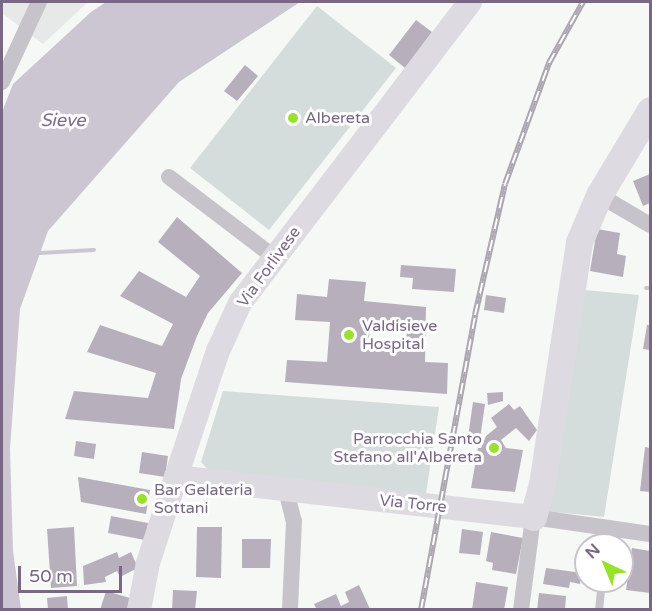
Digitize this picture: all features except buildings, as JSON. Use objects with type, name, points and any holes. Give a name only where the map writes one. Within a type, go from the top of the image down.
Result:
[{"type":"main road","points":[[533,517],[542,484],[572,275],[579,242],[599,195],[651,110]]},
{"type":"street","points":[[2,82],[39,2]]},
{"type":"street","name":"Via Forlivese","points":[[139,609],[148,563],[176,477],[223,341],[240,303],[470,2]]},
{"type":"street","points":[[170,177],[274,257]]},
{"type":"street","points":[[599,195],[651,225]]},
{"type":"street","name":"Via Torre","points":[[176,477],[533,517],[651,534]]},
{"type":"street","points":[[285,490],[294,521],[290,609]]},
{"type":"street","points":[[521,609],[533,517]]},
{"type":"lane","points":[[611,533],[612,527]]},
{"type":"lane","points":[[598,609],[600,593]]},
{"type":"shaded area","points":[[2,2],[88,2],[43,44],[2,13]]},
{"type":"shaded area","name":"Albereta","points":[[317,6],[396,68],[269,230],[190,168]]},
{"type":"shaded area","points":[[584,290],[639,295],[604,517],[545,511]]},
{"type":"shaded area","points":[[223,391],[439,407],[426,494],[211,473],[201,462]]},
{"type":"water","name":"Sieve","points":[[106,2],[300,2],[179,82],[48,231],[20,309],[10,449],[13,551],[21,609],[2,609],[2,112],[13,84],[91,12]]},
{"type":"waterway","points":[[40,253],[94,250]]},
{"type":"railway","points":[[421,610],[475,315],[505,184],[549,63],[583,2]]},
{"type":"place","name":"Albereta","points":[[293,118]]},
{"type":"place","name":"Valdisieve Hospital","points":[[349,335]]},
{"type":"place","name":"Parrocchia Santo Stefano all'Albereta","points":[[494,448]]},
{"type":"place","name":"Bar Gelateria Sottani","points":[[142,499]]}]
